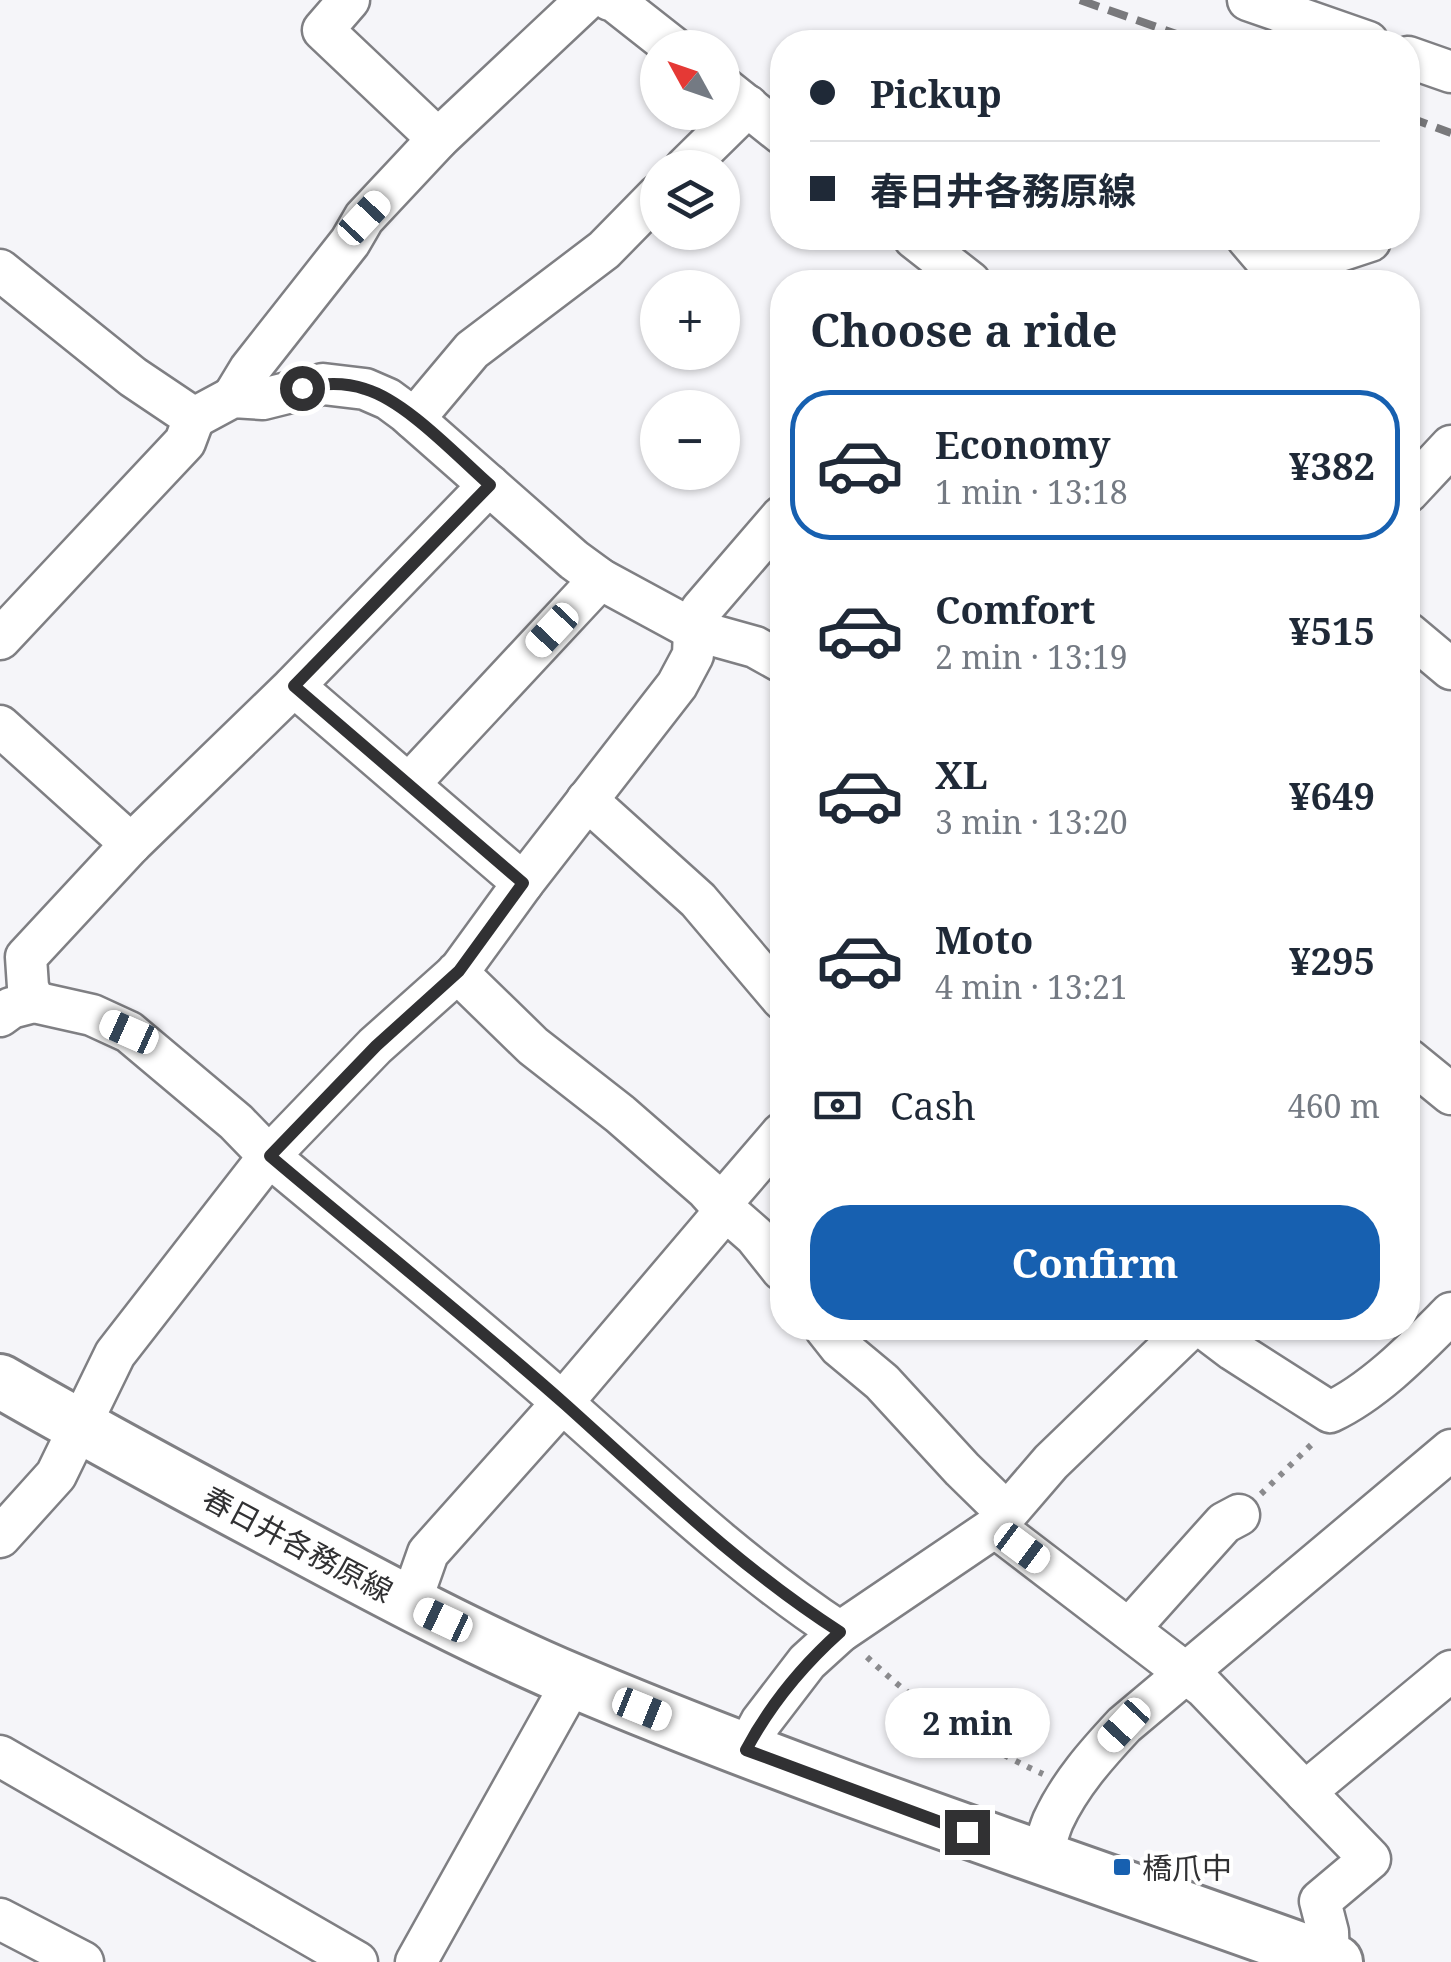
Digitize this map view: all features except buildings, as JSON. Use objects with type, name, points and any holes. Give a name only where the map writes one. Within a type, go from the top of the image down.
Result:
[{"type":"main road","name":"春日井各務原線","points":[[0,1381],[410,1604],[574,1681],[746,1750],[1332,1961]]},
{"type":"street","points":[[350,0],[323,30],[438,139]]},
{"type":"street","points":[[0,639],[185,442],[194,418],[233,397],[364,218],[438,139],[586,0]]},
{"type":"street","points":[[610,0],[652,30]]},
{"type":"street","points":[[1248,0],[1334,30]]},
{"type":"street","points":[[1420,61],[1451,72]]},
{"type":"street","points":[[740,100],[770,124]]},
{"type":"street","points":[[414,419],[472,350],[604,250],[640,213]]},
{"type":"street","points":[[929,250],[955,270]]},
{"type":"street","points":[[1290,270],[1345,250]]},
{"type":"street","points":[[0,270],[133,378],[194,418]]},
{"type":"street","points":[[233,397],[263,399],[322,384],[366,389],[388,399],[574,560],[600,578],[694,630],[755,647],[770,655]]},
{"type":"street","points":[[1420,479],[1451,446]]},
{"type":"street","points":[[490,485],[294,686],[131,844],[26,958],[28,987],[17,1009],[92,1015],[129,1032],[562,1402],[688,1516],[840,1632]]},
{"type":"street","points":[[0,1538],[56,1475],[115,1354],[270,1156],[376,1046],[457,972],[677,685],[692,655],[701,610],[770,530]]},
{"type":"street","points":[[409,784],[600,578]]},
{"type":"street","points":[[1420,643],[1451,669]]},
{"type":"street","points":[[294,686],[523,883]]},
{"type":"street","points":[[0,726],[131,844]]},
{"type":"street","points":[[587,800],[698,900],[770,985]]},
{"type":"street","points":[[457,972],[533,1046],[706,1188],[770,1255]]},
{"type":"street","points":[[1420,1069],[1451,1094]]},
{"type":"street","points":[[410,1604],[428,1553],[720,1217],[727,1198],[770,1147]]},
{"type":"street","points":[[1220,1340],[1330,1412],[1348,1404],[1451,1313]]},
{"type":"street","points":[[834,1340],[882,1382],[962,1469],[1001,1520],[1204,1687],[1370,1858],[1320,1901],[1332,1961]]},
{"type":"street","points":[[746,1750],[761,1722],[808,1662],[840,1632],[1001,1520],[1051,1462],[1177,1340]]},
{"type":"street","points":[[1041,1858],[1054,1820],[1072,1790],[1090,1762],[1124,1725],[1451,1450]]},
{"type":"street","points":[[1130,1628],[1224,1523],[1239,1516]]},
{"type":"street","points":[[1305,1792],[1451,1671]]},
{"type":"street","points":[[416,1962],[574,1681]]},
{"type":"street","points":[[0,1756],[357,1962]]},
{"type":"street","points":[[0,1919],[75,1960]]},
{"type":"path","points":[[1239,1516],[1331,1426],[1330,1412]]},
{"type":"path","points":[[840,1632],[924,1708],[1000,1755],[1072,1790]]},
{"type":"railway","points":[[1080,0],[1165,30]]},
{"type":"railway","points":[[1420,121],[1451,133]]},
{"type":"place","name":"橋爪中","points":[[1122,1867]]},
{"type":"route","points":[[302,388],[322,384],[348,386],[388,399],[490,485],[294,686],[523,883],[459,971],[376,1046],[270,1156],[562,1402],[688,1516],[840,1632],[808,1662],[761,1722],[746,1750],[967,1832]]}]
